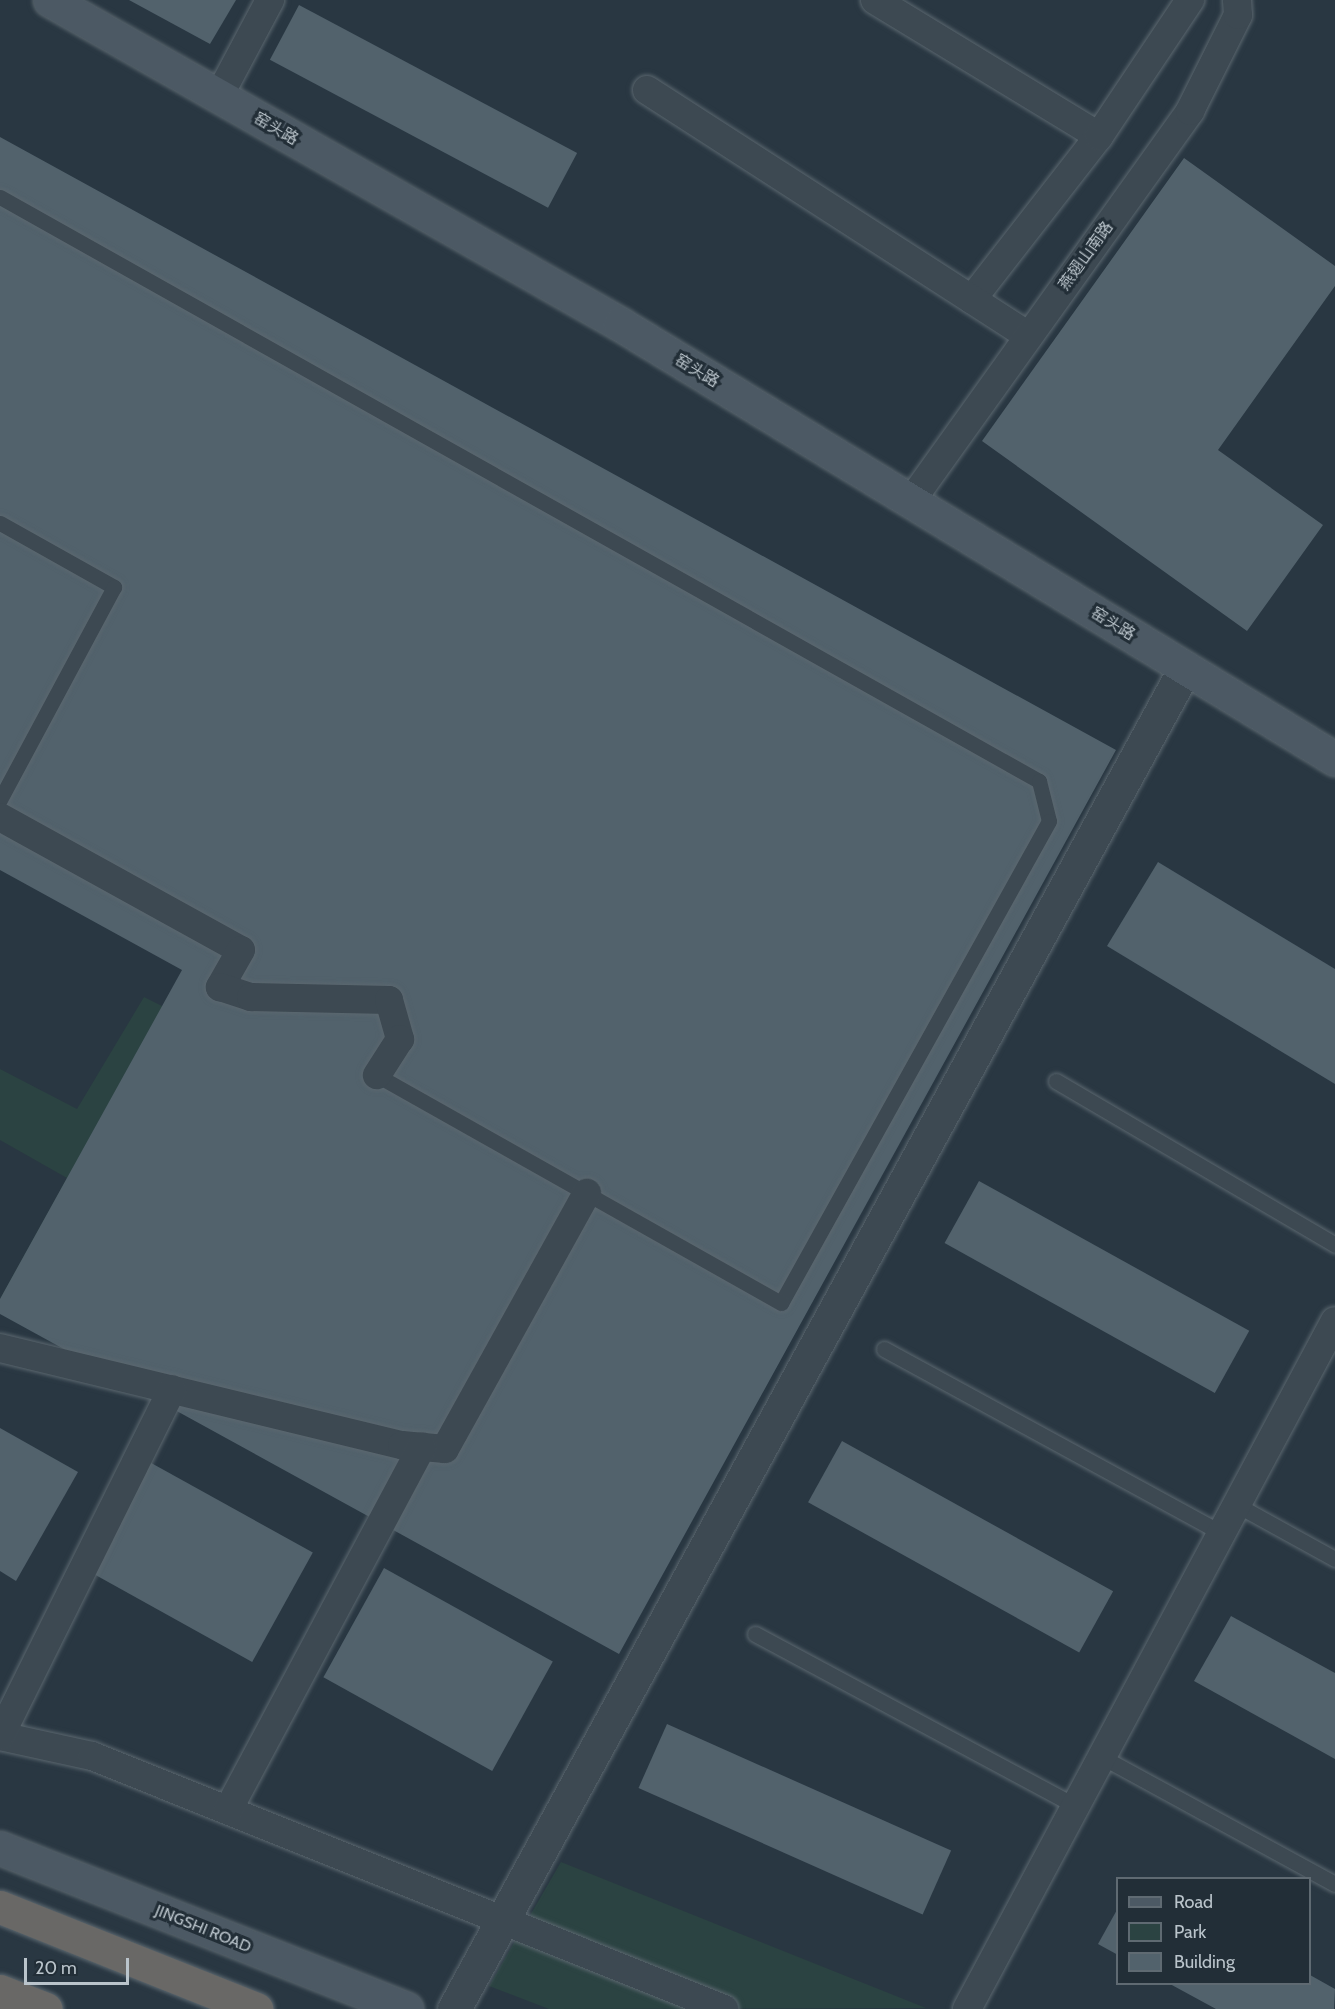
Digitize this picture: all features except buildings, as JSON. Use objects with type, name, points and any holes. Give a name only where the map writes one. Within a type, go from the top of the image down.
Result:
[{"type":"highway","points":[[0,1907],[256,2009]]},
{"type":"highway","points":[[0,1991],[45,2009]]},
{"type":"main road","name":"窑头路","points":[[50,0],[620,324],[1185,668],[1332,749]]},
{"type":"main road","name":"JINGSHI ROAD","points":[[0,1848],[406,2009]]},
{"type":"street","points":[[219,96],[270,0]]},
{"type":"street","points":[[875,0],[1099,136]]},
{"type":"street","points":[[972,299],[1099,136],[1190,0]]},
{"type":"street","name":"燕翅山南路","points":[[911,501],[1190,111],[1244,5]]},
{"type":"street","points":[[647,90],[1029,336]]},
{"type":"street","points":[[453,2009],[1185,668]]},
{"type":"street","points":[[0,817],[241,950],[220,987],[251,997],[389,1000],[400,1039],[377,1075]]},
{"type":"street","points":[[0,1348],[422,1447],[444,1449],[587,1193]]},
{"type":"street","points":[[967,2009],[1335,1321]]},
{"type":"street","points":[[172,1389],[0,1736],[92,1756],[724,2009]]},
{"type":"street","points":[[228,1810],[422,1447]]},
{"type":"lane","points":[[0,197],[1039,781],[1049,821],[781,1303],[377,1075]]},
{"type":"lane","points":[[0,523],[114,587],[0,800]]},
{"type":"lane","points":[[1056,1081],[1335,1245]]},
{"type":"lane","points":[[884,1349],[1221,1533]]},
{"type":"lane","points":[[1237,1505],[1335,1559]]},
{"type":"lane","points":[[755,1634],[1076,1806]]},
{"type":"lane","points":[[1102,1757],[1335,1884]]},
{"type":"green space","points":[[144,997],[162,1006],[151,1203],[0,1299],[67,1178],[0,1140],[0,1069],[77,1109]]},
{"type":"green space","points":[[561,1862],[926,2008],[549,2009],[489,1986]]}]
